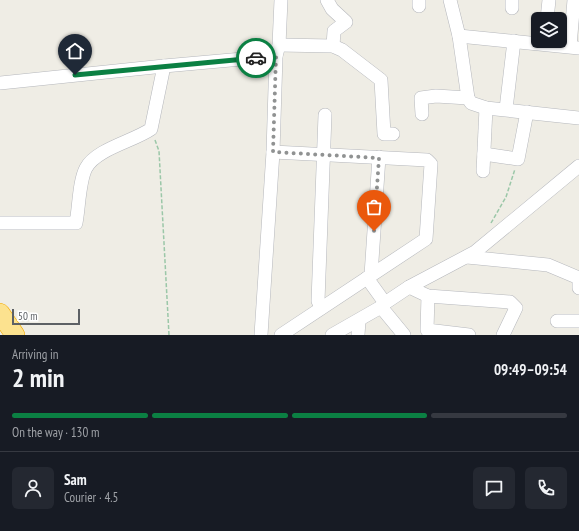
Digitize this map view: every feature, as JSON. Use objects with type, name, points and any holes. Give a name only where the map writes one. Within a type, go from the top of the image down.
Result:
[{"type":"highway","points":[[0,313],[15,335]]},
{"type":"street","points":[[261,335],[281,0]]},
{"type":"street","points":[[327,0],[332,9],[351,22],[334,31],[333,46]]},
{"type":"street","points":[[450,0],[459,36],[468,98],[471,102],[486,108],[579,118]]},
{"type":"street","points":[[548,12],[549,0]]},
{"type":"street","points":[[574,0],[574,47]]},
{"type":"street","points":[[459,36],[531,43]]},
{"type":"street","points":[[506,109],[514,42]]},
{"type":"street","points":[[0,83],[164,66],[277,50],[333,46],[342,50],[380,80],[384,134]]},
{"type":"street","points":[[0,223],[76,223],[83,176],[90,163],[107,151],[142,135],[152,128],[164,66]]},
{"type":"street","points":[[422,114],[422,98],[436,96],[468,98]]},
{"type":"street","points":[[483,171],[486,108]]},
{"type":"street","points":[[484,154],[518,159],[527,112]]},
{"type":"street","points":[[321,308],[318,301],[325,155],[325,115]]},
{"type":"street","points":[[273,152],[427,160],[431,164],[426,239],[281,335]]},
{"type":"street","points":[[379,158],[369,277],[383,305],[404,335]]},
{"type":"street","points":[[332,335],[359,320],[409,287],[467,257],[579,166]]},
{"type":"street","points":[[467,257],[548,264],[579,278],[579,288]]},
{"type":"street","points":[[409,287],[428,296],[510,302],[516,308],[503,335]]},
{"type":"street","points":[[428,296],[427,330],[469,335]]},
{"type":"street","points":[[358,335],[359,320]]},
{"type":"street","points":[[557,321],[579,321]]},
{"type":"path","points":[[152,128],[158,151],[169,335]]},
{"type":"path","points":[[491,224],[506,197],[518,159]]},
{"type":"way so far","points":[[256,58],[276,56],[273,152],[379,158],[374,231]]},
{"type":"route","points":[[75,75],[256,58]]}]
